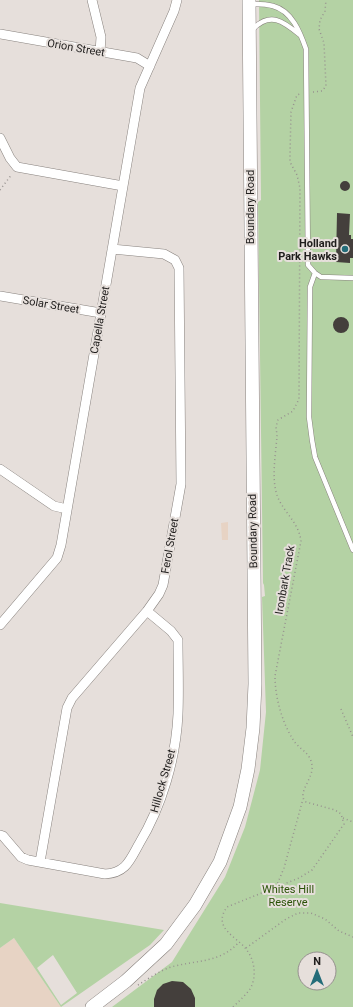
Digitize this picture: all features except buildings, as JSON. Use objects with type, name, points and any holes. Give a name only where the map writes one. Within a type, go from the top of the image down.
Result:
[{"type":"main road","name":"Boundary Road","points":[[92,1007],[126,981],[166,944],[195,905],[220,862],[240,807],[250,748],[253,728],[255,676],[249,2]]},
{"type":"street","points":[[92,0],[102,37],[100,52]]},
{"type":"street","name":"Capella Street","points":[[0,625],[57,558],[61,545],[140,88],[174,11],[177,0]]},
{"type":"street","name":"Orion Street","points":[[0,34],[138,58],[150,66]]},
{"type":"street","points":[[0,138],[10,158],[17,167],[123,186]]},
{"type":"street","name":"Ferol Street","points":[[40,862],[67,708],[72,698],[147,611],[159,594],[163,586],[181,484],[179,268],[175,260],[164,254],[112,249]]},
{"type":"street","name":"Solar Street","points":[[0,296],[101,313]]},
{"type":"street","points":[[0,469],[54,506],[67,509]]},
{"type":"street","name":"Hillock Street","points":[[0,835],[3,836],[21,857],[40,862],[105,874],[115,874],[123,869],[130,861],[147,831],[158,806],[169,772],[176,736],[178,714],[178,640],[171,631],[147,611]]},
{"type":"lane","points":[[249,2],[281,8],[298,27],[302,36],[306,49],[308,264],[315,273],[321,276],[353,278]]},
{"type":"lane","points":[[249,34],[258,24],[266,20],[274,19],[282,22],[302,36]]},
{"type":"lane","points":[[315,273],[310,287],[309,417],[311,432],[315,457],[353,550]]},
{"type":"path","name":"Ironbark Track","points":[[303,799],[302,794],[312,775],[310,757],[295,742],[288,731],[277,700],[275,688],[275,676],[301,541],[300,534],[279,499],[274,483],[277,435],[276,427],[278,420],[293,411],[299,399],[300,188],[297,175],[290,162],[291,112],[297,95],[307,92],[322,91],[326,86],[324,43],[319,29],[320,20],[326,11],[326,0]]},
{"type":"path","points":[[0,190],[17,167]]},
{"type":"path","points":[[341,709],[353,737]]},
{"type":"path","points":[[233,1007],[251,988],[255,968],[251,956],[246,948],[224,929],[222,918],[224,912],[227,907],[299,878],[312,870],[342,828],[344,824],[341,814],[335,810],[306,802],[303,799],[290,849],[276,887]]},
{"type":"path","points":[[343,818],[353,822]]},
{"type":"path","points":[[246,948],[286,919],[298,913],[310,914],[324,919],[339,932],[353,937]]},
{"type":"path","points":[[126,981],[133,988],[170,967],[217,958],[228,952],[239,942]]},
{"type":"shaded area","points":[[228,522],[228,540],[222,540],[221,523]]},
{"type":"shaded area","points":[[14,938],[61,1007],[0,1007],[0,948]]},
{"type":"green space","name":"Whites Hill Reserve","points":[[259,0],[353,0],[353,1007],[112,1007],[172,962],[225,877],[245,827],[260,770],[266,712],[262,597],[265,596],[263,583],[258,202],[261,200]]},
{"type":"green space","points":[[0,903],[164,930],[150,945],[61,1007],[14,938],[0,948]],"holes":[[[53,955],[77,993],[61,1005],[37,968]]]},
{"type":"place","name":"Holland Park Hawks","points":[[345,249]]}]
